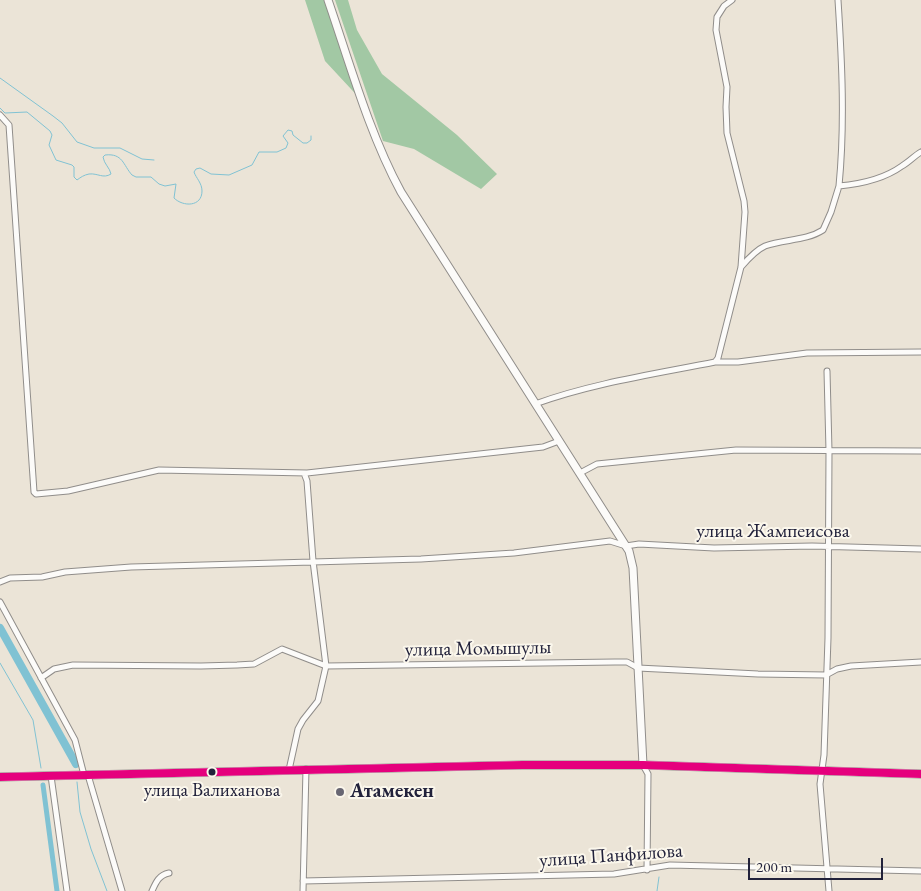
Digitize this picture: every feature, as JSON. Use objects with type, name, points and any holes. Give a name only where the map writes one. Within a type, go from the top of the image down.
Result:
[{"type":"main road","points":[[0,777],[522,765],[643,765],[921,774]]},
{"type":"street","points":[[328,0],[388,167],[439,254],[629,551],[633,568],[643,765],[648,774],[647,870]]},
{"type":"street","points":[[715,362],[718,358],[741,267],[745,212],[727,133],[727,86],[716,22],[720,11],[732,0]]},
{"type":"street","points":[[741,267],[764,246],[807,237],[823,230],[831,212],[839,186],[843,149],[843,82],[838,0]]},
{"type":"street","points":[[0,115],[9,125],[34,492],[36,494],[68,491],[159,470],[304,473],[543,447],[560,441]]},
{"type":"street","points":[[839,186],[856,185],[877,178],[902,166],[921,152]]},
{"type":"street","points":[[535,404],[559,395],[600,385],[715,362],[738,362],[807,353],[921,352]]},
{"type":"street","points":[[827,370],[829,451],[826,675],[824,755],[820,791],[829,891]]},
{"type":"street","points":[[580,473],[597,464],[736,450],[921,451]]},
{"type":"street","points":[[289,770],[298,729],[318,701],[326,666],[313,561],[307,481],[304,473]]},
{"type":"street","name":"улица Жампеисова","points":[[0,582],[10,578],[42,577],[65,572],[131,567],[420,559],[514,553],[610,541],[626,546],[639,544],[714,548],[921,548]]},
{"type":"street","points":[[0,602],[75,740],[122,891]]},
{"type":"street","name":"улица Момышулы","points":[[41,678],[54,669],[73,665],[201,666],[254,664],[282,649],[326,666],[627,662],[638,668],[758,674],[826,675],[837,668],[851,666],[921,662]]},
{"type":"street","points":[[303,891],[306,769]]},
{"type":"street","points":[[51,776],[67,891]]},
{"type":"street","name":"улица Панфилова","points":[[303,881],[614,874],[670,865],[921,871]]},
{"type":"street","points":[[152,891],[158,879],[163,874],[169,873]]},
{"type":"green space","points":[[305,0],[328,0],[364,103],[325,61]]},
{"type":"green space","points":[[335,0],[348,0],[357,30],[382,74],[457,135],[497,174],[481,189],[414,149],[383,141]]},
{"type":"waterway","points":[[0,78],[62,123],[77,142],[94,148],[120,148],[142,159],[154,160]]},
{"type":"waterway","points":[[0,108],[5,113],[27,112],[50,131],[52,135],[49,145],[56,160],[72,165],[74,167],[74,177],[77,180],[89,174],[105,176],[111,174],[103,157],[105,155],[116,156],[122,160],[132,175],[136,177],[151,177],[159,184],[165,186],[176,184],[174,198],[187,204],[196,203],[201,196],[201,186],[194,172],[196,169],[200,168],[211,174],[229,175],[252,165],[259,152],[277,152],[286,148],[288,143],[283,136],[288,130],[292,131],[293,135],[303,143],[311,140],[311,136]]},
{"type":"waterway","points":[[0,628],[76,764]]},
{"type":"waterway","points":[[0,663],[33,720],[41,768]]},
{"type":"waterway","points":[[77,782],[80,812],[91,849],[107,891]]},
{"type":"waterway","points":[[43,785],[57,891]]},
{"type":"waterway","points":[[657,891],[659,877]]},
{"type":"transit line","points":[[0,777],[522,765],[643,765],[921,774]]},
{"type":"place","name":"улица Валиханова","points":[[212,772]]},
{"type":"place","name":"Атамекен","points":[[340,792]]}]
